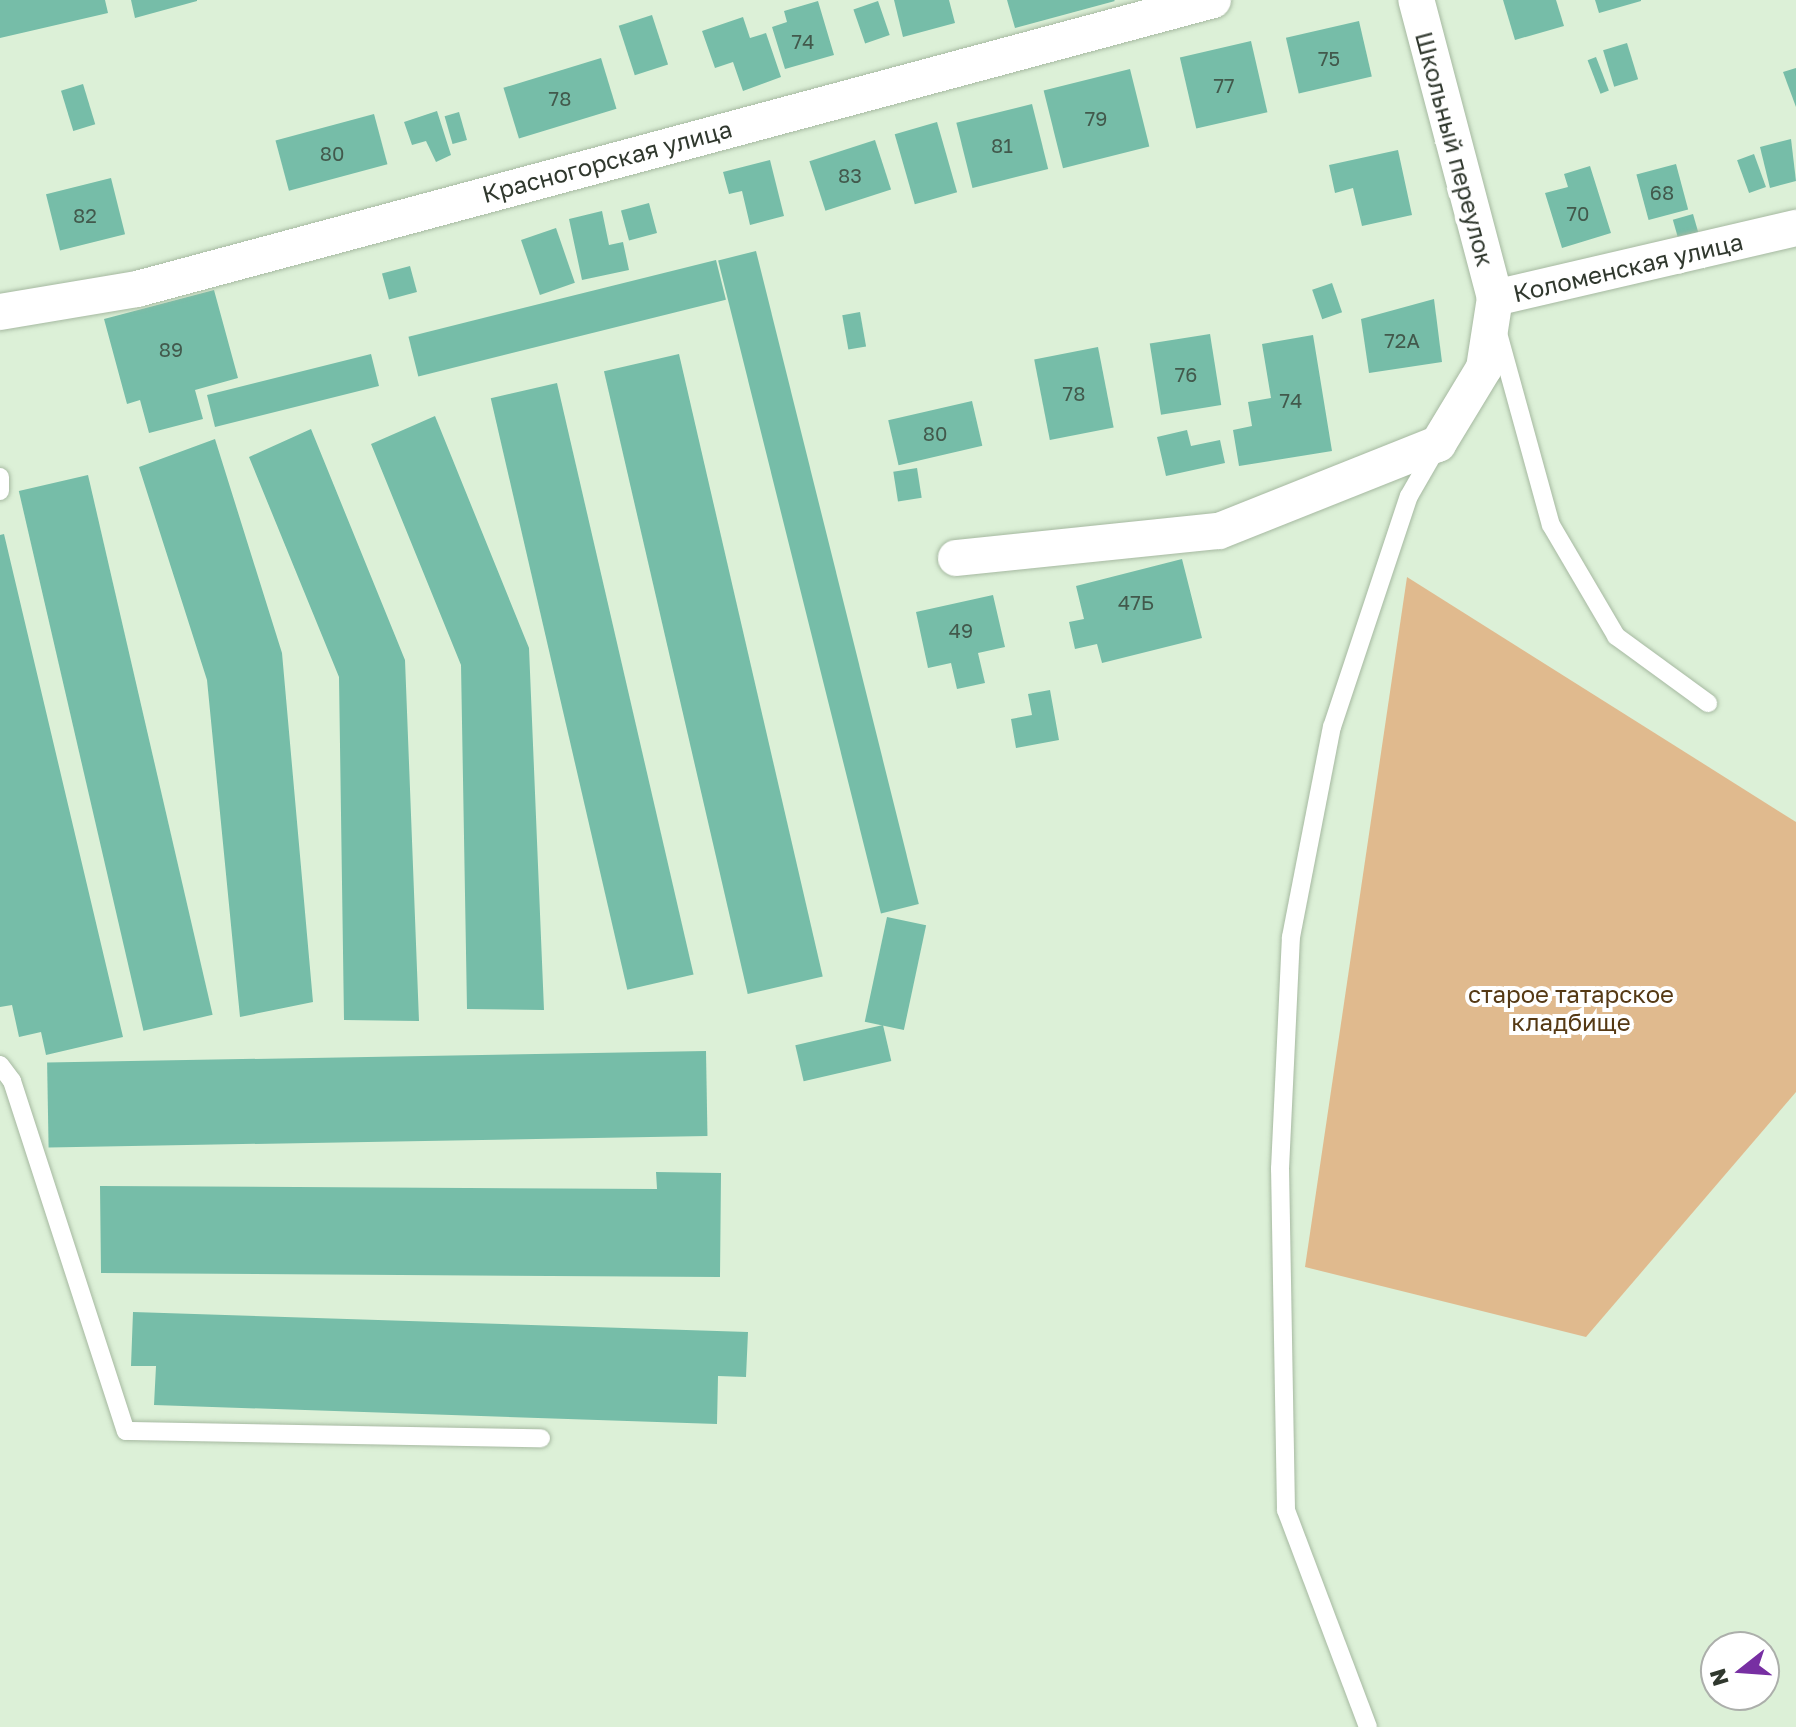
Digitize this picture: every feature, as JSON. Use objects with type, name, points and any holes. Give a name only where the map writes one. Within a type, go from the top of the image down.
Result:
[{"type":"street","name":"Красногорская улица","points":[[0,312],[137,289],[1213,0]]},
{"type":"street","name":"Школьный переулок","points":[[1416,0],[1493,306]]},
{"type":"street","name":"Коломенская улица","points":[[1438,444],[1484,368],[1493,306],[1796,228]]},
{"type":"street","points":[[956,558],[1219,531],[1438,444]]},
{"type":"lane","points":[[1493,306],[1551,525],[1616,636],[1708,703]]},
{"type":"lane","points":[[1368,1727],[1286,1510],[1280,1169],[1291,937],[1332,727],[1409,496],[1438,444]]},
{"type":"lane","points":[[0,477],[0,491]]},
{"type":"lane","points":[[0,1065],[12,1081],[126,1431],[541,1438]]},
{"type":"green space","name":"старое татарское кладбище","points":[[1407,577],[1796,822],[1796,1092],[1586,1337],[1305,1267]]},
{"type":"building","points":[[0,0],[105,0],[108,13],[0,38]]},
{"type":"building","points":[[131,0],[197,0],[197,1],[135,18]]},
{"type":"building","points":[[894,0],[949,0],[955,23],[903,37]]},
{"type":"building","points":[[1007,0],[1114,0],[1115,1],[1015,28]]},
{"type":"building","points":[[1503,0],[1556,0],[1564,26],[1515,40]]},
{"type":"building","points":[[1595,0],[1641,0],[1641,1],[1599,13]]},
{"type":"building","points":[[818,1],[834,55],[785,69],[772,27],[787,22],[784,11]]},
{"type":"building","points":[[878,1],[890,35],[865,44],[853,9]]},
{"type":"building","points":[[652,15],[668,64],[635,75],[619,26]]},
{"type":"building","points":[[743,17],[750,38],[766,33],[781,77],[743,91],[733,62],[715,68],[702,31]]},
{"type":"building","points":[[1359,21],[1372,77],[1299,93],[1286,38]]},
{"type":"building","points":[[1251,41],[1267,112],[1196,129],[1180,57]]},
{"type":"building","points":[[1627,43],[1638,79],[1614,87],[1603,50]]},
{"type":"building","points":[[1596,57],[1609,91],[1600,94],[1588,60]]},
{"type":"building","points":[[601,58],[616,109],[519,139],[503,88]]},
{"type":"building","points":[[1796,68],[1796,107],[1783,72]]},
{"type":"building","points":[[1130,69],[1149,147],[1063,168],[1044,91]]},
{"type":"building","points":[[83,84],[95,124],[73,131],[61,91]]},
{"type":"building","points":[[1032,104],[1048,169],[973,188],[956,123]]},
{"type":"building","points":[[437,111],[451,155],[436,162],[426,141],[412,145],[404,122]]},
{"type":"building","points":[[459,112],[467,140],[453,144],[445,116]]},
{"type":"building","points":[[374,114],[387,164],[289,191],[275,140]]},
{"type":"building","points":[[937,122],[957,192],[915,204],[895,134]]},
{"type":"building","points":[[1791,139],[1796,181],[1770,188],[1760,147]]},
{"type":"building","points":[[875,140],[891,189],[825,211],[809,161]]},
{"type":"building","points":[[1398,150],[1412,215],[1362,226],[1353,188],[1335,193],[1329,165]]},
{"type":"building","points":[[1754,154],[1766,187],[1749,193],[1737,160]]},
{"type":"building","points":[[770,160],[784,216],[750,225],[742,191],[729,194],[723,172]]},
{"type":"building","points":[[1676,164],[1688,209],[1649,220],[1636,175]]},
{"type":"building","points":[[1590,166],[1611,233],[1562,248],[1545,193],[1568,187],[1564,174]]},
{"type":"building","points":[[111,178],[125,234],[60,250],[46,194]]},
{"type":"building","points":[[649,203],[657,233],[629,240],[621,211]]},
{"type":"building","points":[[602,211],[609,245],[623,242],[629,270],[582,280],[569,219]]},
{"type":"building","points":[[1693,214],[1700,239],[1680,245],[1673,220]]},
{"type":"building","points":[[556,228],[575,283],[540,295],[521,240]]},
{"type":"building","points":[[756,251],[919,904],[881,913],[718,260]]},
{"type":"building","points":[[716,260],[726,300],[418,376],[408,337]]},
{"type":"building","points":[[410,266],[417,292],[389,300],[382,274]]},
{"type":"building","points":[[1332,283],[1342,312],[1322,319],[1312,290]]},
{"type":"building","points":[[214,290],[238,378],[195,390],[203,419],[149,433],[140,400],[127,404],[104,319]]},
{"type":"building","points":[[1434,299],[1442,362],[1369,373],[1361,319]]},
{"type":"building","points":[[860,312],[866,346],[848,350],[842,315]]},
{"type":"building","points":[[1210,334],[1221,405],[1161,415],[1150,344]]},
{"type":"building","points":[[1313,335],[1332,451],[1239,466],[1233,430],[1252,426],[1248,402],[1271,398],[1262,344]]},
{"type":"building","points":[[1098,347],[1114,427],[1050,440],[1034,359]]},
{"type":"building","points":[[371,354],[379,386],[215,427],[207,395]]},
{"type":"building","points":[[679,354],[823,977],[748,994],[604,371]]},
{"type":"building","points":[[557,383],[694,974],[627,990],[491,398]]},
{"type":"building","points":[[972,401],[982,446],[899,465],[888,420]]},
{"type":"building","points":[[435,416],[529,648],[544,1010],[467,1009],[461,665],[371,444]]},
{"type":"building","points":[[311,429],[405,660],[419,1021],[344,1020],[339,677],[249,457]]},
{"type":"building","points":[[1187,430],[1191,446],[1220,440],[1225,463],[1166,476],[1157,437]]},
{"type":"building","points":[[215,439],[282,653],[313,1002],[240,1017],[207,680],[139,467]]},
{"type":"building","points":[[917,468],[922,498],[898,501],[893,472]]},
{"type":"building","points":[[88,475],[213,1015],[143,1031],[19,491]]},
{"type":"building","points":[[4,534],[123,1037],[46,1055],[41,1032],[19,1037],[12,1005],[0,1007],[0,535]]},
{"type":"building","points":[[1182,559],[1202,638],[1102,663],[1097,644],[1075,649],[1069,622],[1084,619],[1076,586]]},
{"type":"building","points":[[993,595],[1005,647],[978,653],[985,683],[957,689],[951,663],[928,668],[916,612]]},
{"type":"building","points":[[1050,690],[1059,740],[1016,748],[1011,719],[1032,715],[1028,694]]},
{"type":"building","points":[[887,917],[926,925],[904,1030],[865,1022]]},
{"type":"building","points":[[883,1025],[891,1061],[804,1081],[795,1045]]},
{"type":"building","points":[[706,1051],[707,1136],[49,1147],[47,1063]]},
{"type":"building","points":[[656,1172],[721,1173],[720,1277],[101,1273],[100,1186],[657,1189]]},
{"type":"building","points":[[133,1312],[748,1332],[746,1377],[718,1376],[717,1424],[154,1405],[156,1366],[131,1366]]}]
